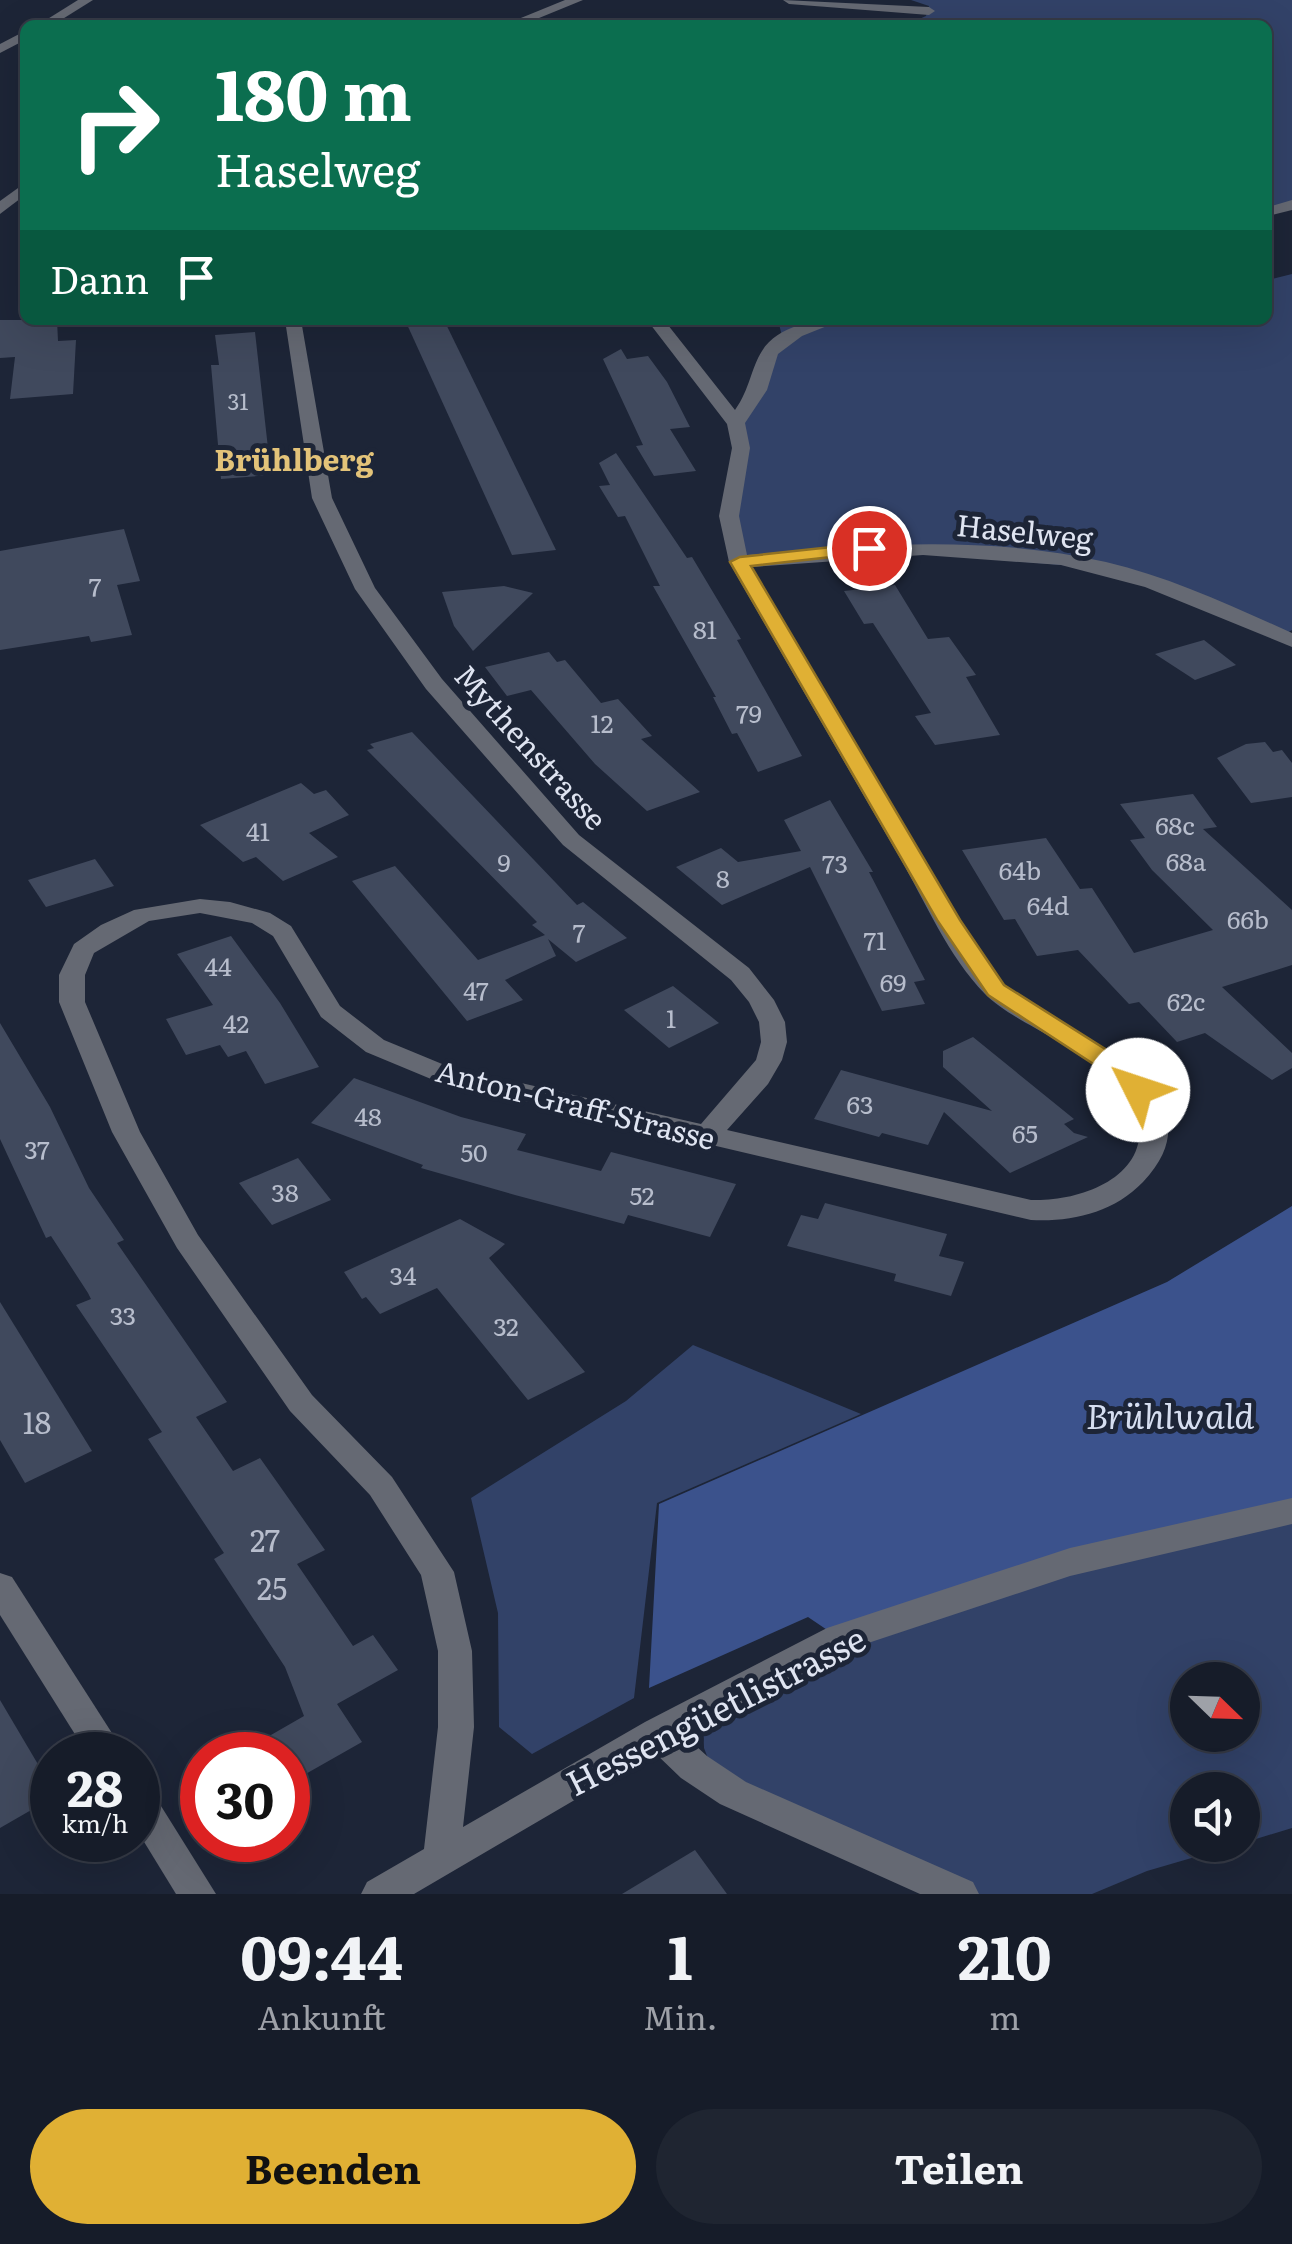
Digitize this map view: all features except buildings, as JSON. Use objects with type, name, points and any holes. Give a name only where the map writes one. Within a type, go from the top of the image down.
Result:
[{"type":"street","points":[[53,20],[87,0]]},
{"type":"street","points":[[523,20],[577,0]]},
{"type":"street","points":[[789,0],[929,11],[917,20]]},
{"type":"street","points":[[0,209],[20,191]]},
{"type":"street","name":"Mythenstrasse","points":[[294,325],[322,498],[365,589],[434,684],[571,840],[740,974],[765,1000],[774,1021],[774,1046],[768,1066],[706,1136]]},
{"type":"street","points":[[659,325],[736,422],[758,390],[770,352],[783,340],[821,325]]},
{"type":"street","points":[[779,325],[783,340]]},
{"type":"street","name":"Anton-Graff-Strasse","points":[[441,1860],[456,1728],[455,1651],[437,1572],[382,1486],[301,1403],[187,1241],[126,1132],[72,1002],[72,975],[83,949],[110,930],[143,916],[200,906],[230,908],[261,918],[282,931],[330,1011],[375,1046],[440,1074],[996,1204],[1062,1211],[1106,1196],[1142,1164],[1153,1142],[1152,1118],[1138,1090],[1126,1078],[996,990],[948,920],[740,562],[729,516],[742,448],[736,422]]},
{"type":"street","name":"Haselweg","points":[[740,562],[869,548],[1062,559],[1148,582],[1292,641]]},
{"type":"street","name":"Hessengüetlistrasse","points":[[441,1860],[658,1732],[839,1638],[1070,1562],[1292,1512]]},
{"type":"street","points":[[0,1586],[93,1732]]},
{"type":"street","points":[[658,1732],[694,1767],[733,1793],[960,1894]]},
{"type":"street","points":[[160,1836],[197,1894]]},
{"type":"street","points":[[380,1894],[441,1860]]},
{"type":"shaded area","points":[[911,0],[1292,0],[1292,205],[1272,211],[1272,20],[917,20],[926,16],[929,6]]},
{"type":"shaded area","points":[[1292,274],[1292,630],[1282,636],[1109,569],[869,549],[739,562],[736,423],[783,340],[779,325],[1272,325],[1272,279]]},
{"type":"shaded area","points":[[693,1345],[861,1414],[657,1503],[634,1698],[532,1754],[499,1727],[498,1613],[471,1498],[626,1401]]},
{"type":"shaded area","points":[[1292,1511],[1292,1828],[1260,1838],[1260,1772],[1170,1772],[1170,1862],[1178,1862],[1092,1894],[960,1894],[877,1859],[709,1761],[704,1748],[703,1721],[839,1638]]},
{"type":"green space","name":"Brühlwald","points":[[1292,1206],[1292,1511],[839,1638],[808,1617],[649,1688],[659,1504],[1167,1282]]},
{"type":"district","name":"Brühlberg","points":[[294,458]]},
{"type":"route","points":[[869,548],[740,562],[948,920],[996,990],[1112,1065],[1138,1090]]}]
